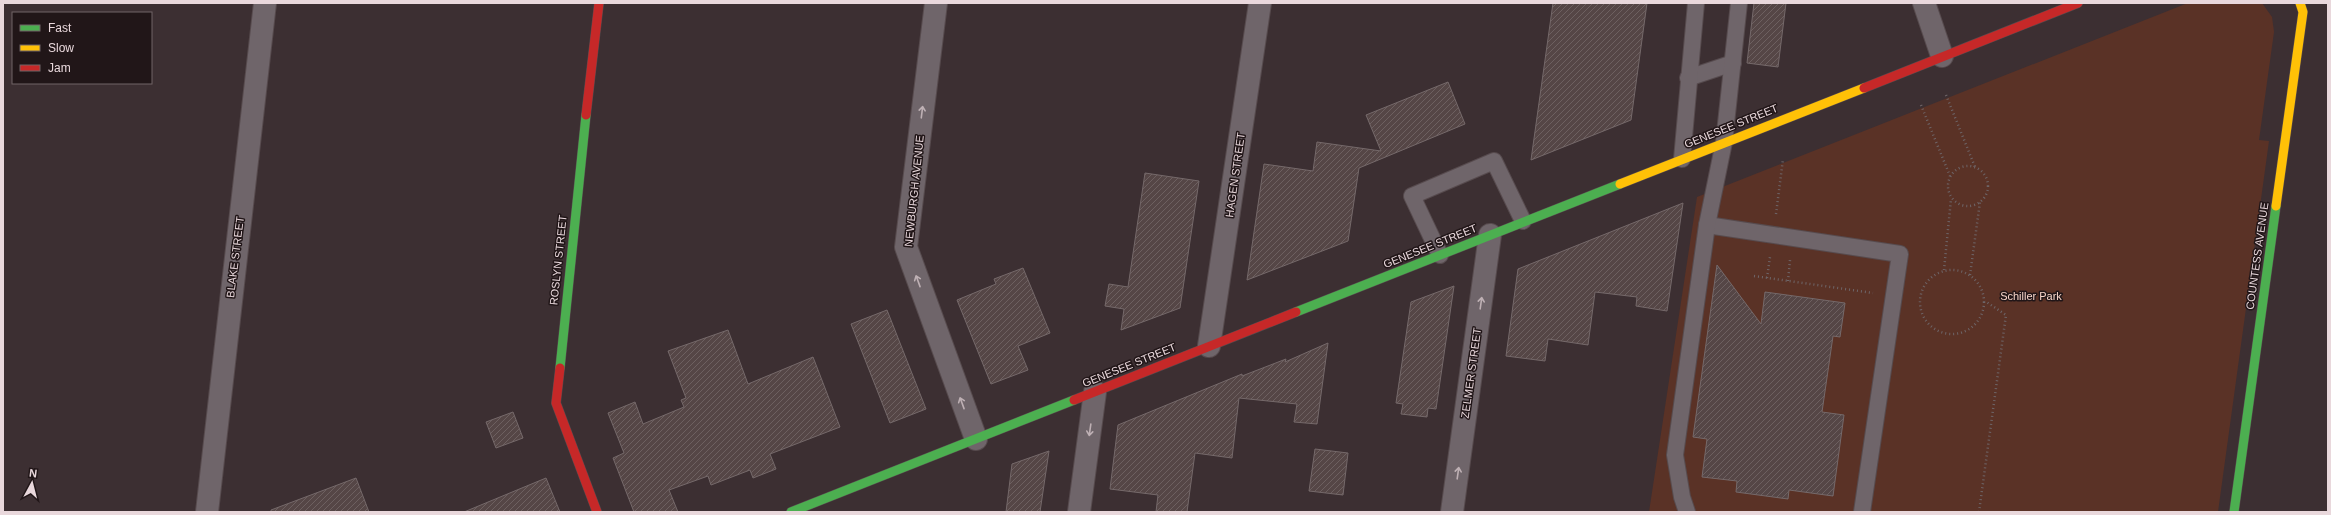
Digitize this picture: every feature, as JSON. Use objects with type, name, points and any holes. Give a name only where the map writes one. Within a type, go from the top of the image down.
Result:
[{"type":"main road","name":"ROSLYN STREET","points":[[597,512],[556,403],[599,3]]},
{"type":"main road","name":"GENESEE STREET","points":[[791,512],[1523,221],[2078,3]]},
{"type":"main road","name":"COUNTESS AVENUE","points":[[2234,512],[2303,12],[2300,3]]},
{"type":"street","name":"BLAKE STREET","points":[[207,512],[265,3]]},
{"type":"street","name":"NEWBURGH AVENUE","points":[[936,3],[906,247],[976,439]]},
{"type":"street","name":"HAGEN STREET","points":[[1209,346],[1260,3]]},
{"type":"street","points":[[1924,3],[1942,56]]},
{"type":"street","name":"ZELMER STREET","points":[[1452,512],[1490,235]]},
{"type":"street","points":[[1079,512],[1095,392]]},
{"type":"lane","points":[[1682,159],[1688,78],[1696,3]]},
{"type":"lane","points":[[1687,512],[1682,497],[1675,455],[1707,225],[1724,142],[1739,3]]},
{"type":"lane","points":[[1688,78],[1733,63]]},
{"type":"lane","points":[[1440,255],[1412,196],[1494,161],[1523,221]]},
{"type":"lane","points":[[1707,225],[1900,254],[1862,512]]},
{"type":"path","points":[[1946,95],[1975,168]]},
{"type":"path","points":[[1921,105],[1950,176],[1947,188],[1952,199],[1956,203],[1969,207],[1980,202],[1985,197],[1988,183],[1986,176],[1975,168],[1961,167],[1950,176]]},
{"type":"path","points":[[1776,216],[1783,159]]},
{"type":"path","points":[[1944,270],[1952,199]]},
{"type":"path","points":[[1970,275],[1980,202]]},
{"type":"path","points":[[1767,278],[1771,250]]},
{"type":"path","points":[[1788,281],[1791,255]]},
{"type":"path","points":[[1944,270],[1958,270],[1970,275],[1979,283],[1985,301],[1979,321],[1974,326],[1962,333],[1948,334],[1930,326],[1922,314],[1920,294],[1927,282],[1944,270]]},
{"type":"path","points":[[1754,276],[1881,295]]},
{"type":"path","points":[[1979,512],[2006,314],[1985,301]]},
{"type":"green space","name":"Schiller Park","points":[[2188,3],[2262,3],[2272,17],[2274,32],[2259,140],[2269,141],[2218,512],[1649,512],[1697,197]]},
{"type":"building","points":[[1553,3],[1647,3],[1631,120],[1531,160]]},
{"type":"building","points":[[1754,3],[1786,3],[1778,67],[1747,63]]},
{"type":"building","points":[[1448,82],[1465,124],[1359,168],[1348,241],[1247,280],[1264,164],[1313,171],[1317,142],[1381,151],[1366,115]]},
{"type":"building","points":[[1145,173],[1199,181],[1180,308],[1121,330],[1124,309],[1105,306],[1109,284],[1128,287]]},
{"type":"building","points":[[1683,203],[1667,311],[1636,306],[1637,297],[1595,292],[1588,345],[1548,339],[1545,361],[1506,356],[1518,269]]},
{"type":"building","points":[[1717,265],[1761,324],[1765,292],[1845,303],[1840,337],[1833,336],[1822,412],[1844,415],[1833,496],[1789,490],[1788,499],[1736,492],[1737,481],[1702,477],[1707,439],[1693,437]]},
{"type":"building","points":[[1023,268],[1050,333],[1018,346],[1028,370],[991,384],[957,300],[996,284],[994,279]]},
{"type":"building","points":[[1454,286],[1436,409],[1428,408],[1427,417],[1401,414],[1403,404],[1396,403],[1411,302]]},
{"type":"building","points":[[887,310],[926,409],[890,423],[851,324]]},
{"type":"building","points":[[728,330],[748,384],[813,357],[840,427],[770,454],[776,469],[753,478],[750,470],[711,485],[708,476],[669,490],[678,512],[634,512],[613,458],[624,453],[608,413],[635,402],[643,424],[684,407],[681,400],[686,398],[668,351]]},
{"type":"building","points":[[1328,343],[1317,424],[1294,422],[1297,404],[1239,398],[1232,458],[1195,453],[1187,512],[1156,512],[1158,495],[1110,489],[1118,425],[1242,374],[1242,376],[1286,359],[1285,362]]},
{"type":"building","points":[[513,412],[523,438],[496,448],[486,422]]},
{"type":"building","points":[[1315,449],[1348,453],[1343,495],[1309,491]]},
{"type":"building","points":[[1049,451],[1040,512],[1006,512],[1012,464]]},
{"type":"building","points":[[356,478],[369,512],[271,512],[271,510]]},
{"type":"building","points":[[546,478],[560,512],[464,512]]},
{"type":"traffic: fast","points":[[560,368],[586,115]]},
{"type":"traffic: fast","points":[[1296,312],[1620,184]]},
{"type":"traffic: fast","points":[[2234,512],[2276,206]]},
{"type":"traffic: fast","points":[[791,512],[1074,400]]},
{"type":"traffic: slow","points":[[2276,206],[2303,12],[2300,3]]},
{"type":"traffic: slow","points":[[1620,184],[1864,88]]},
{"type":"traffic: jam","points":[[586,115],[599,3]]},
{"type":"traffic: jam","points":[[1864,88],[2078,3]]},
{"type":"traffic: jam","points":[[1074,400],[1296,312]]},
{"type":"traffic: jam","points":[[560,368],[556,403],[597,512]]}]
